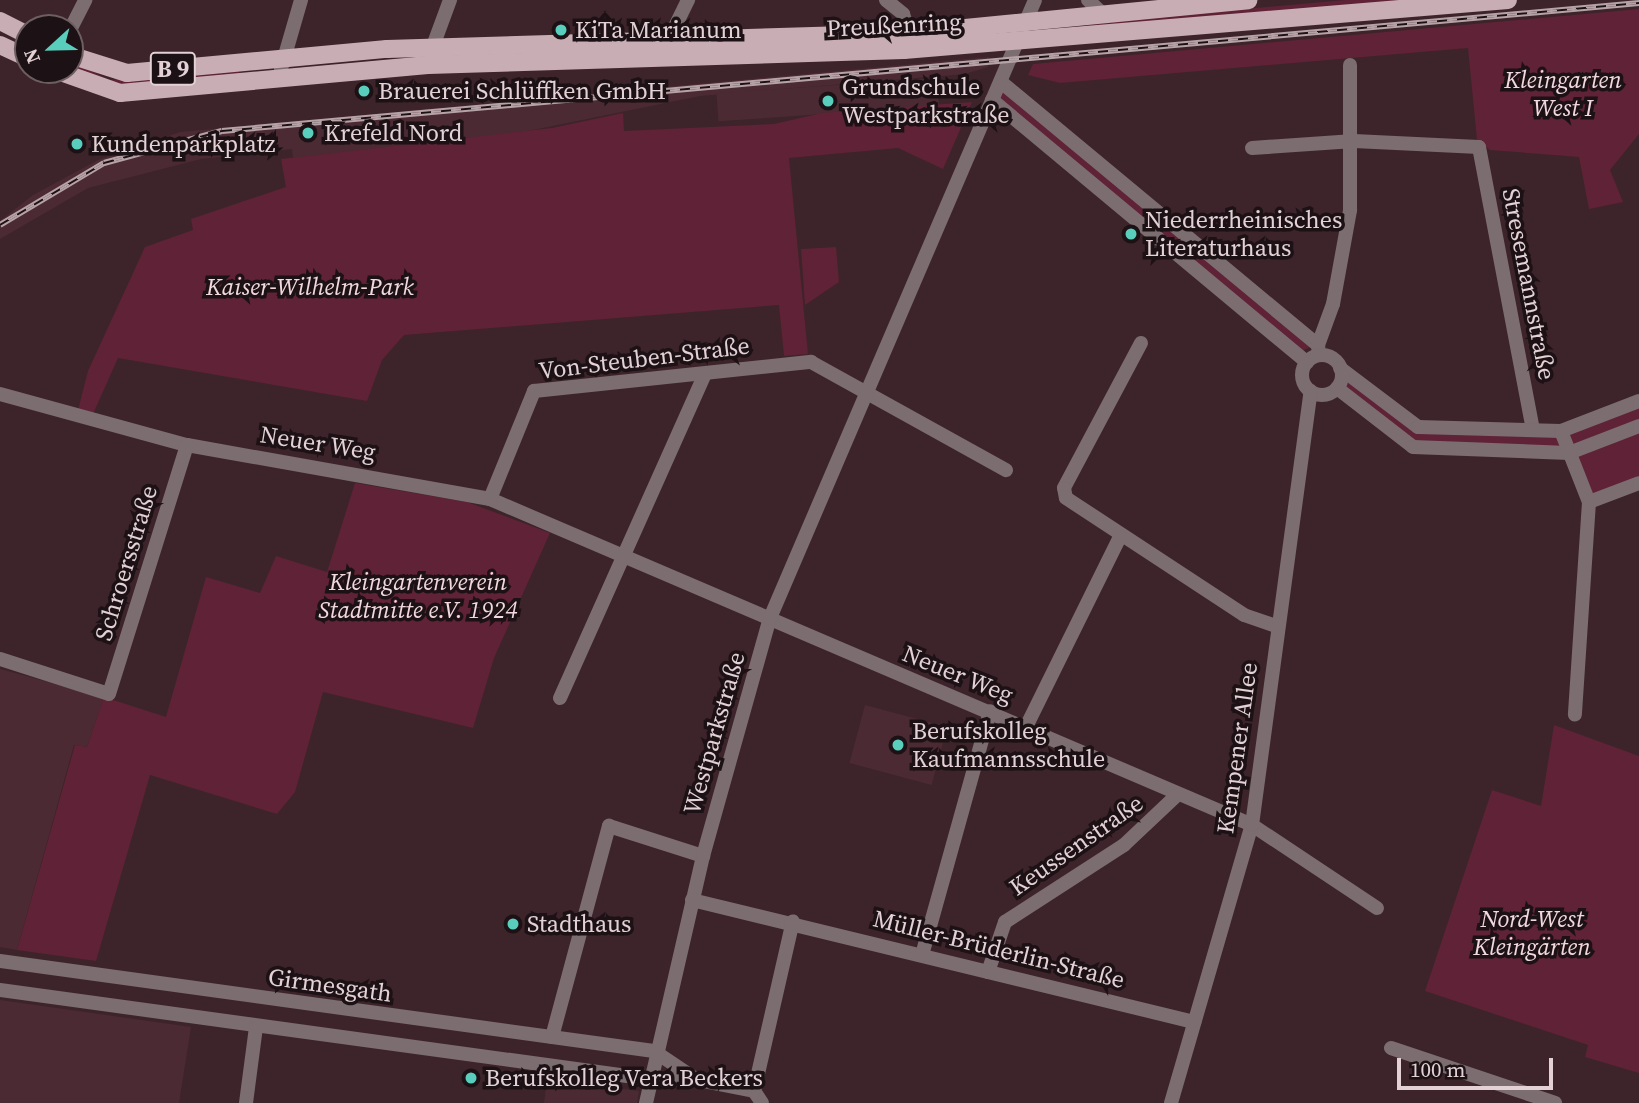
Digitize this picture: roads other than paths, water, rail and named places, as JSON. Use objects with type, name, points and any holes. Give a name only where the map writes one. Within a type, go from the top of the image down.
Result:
[{"type":"main road","name":"Preußenring","points":[[664,51],[909,33],[1026,20],[1095,6],[1248,0]]},
{"type":"main road","name":"Preußenring","points":[[280,59],[1019,42],[1508,0]]},
{"type":"main road","name":"Preußenring","points":[[281,78],[429,56]]},
{"type":"main road","name":"B 9","points":[[84,61],[114,73],[280,59]]},
{"type":"main road","name":"B 9","points":[[84,82],[110,93],[281,78]]},
{"type":"street","points":[[281,78],[280,59],[301,0]]},
{"type":"street","points":[[429,56],[450,0]]},
{"type":"street","points":[[664,51],[688,0]]},
{"type":"street","points":[[886,0],[903,14],[909,33]]},
{"type":"street","name":"Westparkstraße","points":[[646,1103],[654,1051],[703,856],[770,618],[1035,0]]},
{"type":"street","points":[[1337,388],[1325,394],[1311,391],[1302,376],[1314,354],[1346,243],[1354,141],[1350,65]]},
{"type":"street","points":[[1000,82],[1314,354]]},
{"type":"street","points":[[992,100],[1314,354],[1340,368],[1418,427],[1561,431],[1639,401]]},
{"type":"street","points":[[1252,148],[1354,141]]},
{"type":"street","name":"Stresemannstraße","points":[[1354,141],[1479,147],[1534,429]]},
{"type":"street","points":[[1141,343],[1064,488],[1073,506],[1120,537],[1244,615],[1276,626]]},
{"type":"street","name":"Von-Steuben-Straße","points":[[490,499],[534,391],[811,362],[869,389]]},
{"type":"street","points":[[1337,388],[1340,368]]},
{"type":"street","points":[[560,698],[705,373]]},
{"type":"street","points":[[1337,388],[1413,447],[1569,453],[1639,426]]},
{"type":"street","points":[[869,389],[1006,470]]},
{"type":"street","name":"Kempener Allee","points":[[1171,1103],[1252,825],[1276,626],[1311,391]]},
{"type":"street","name":"Neuer Weg","points":[[0,394],[187,445],[490,499],[990,711],[1177,796],[1252,825],[1377,908]]},
{"type":"street","points":[[1561,431],[1589,502],[1575,715]]},
{"type":"street","name":"Schroersstraße","points":[[0,659],[109,694],[187,445]]},
{"type":"street","points":[[1589,502],[1639,483]]},
{"type":"street","points":[[1026,727],[1120,537]]},
{"type":"street","points":[[922,955],[990,711]]},
{"type":"street","name":"Keussenstraße","points":[[988,972],[1005,922],[1124,845],[1177,796]]},
{"type":"street","points":[[552,1037],[609,826],[703,856]]},
{"type":"street","name":"Müller-Brüderlin-Straße","points":[[692,900],[793,921],[1194,1022]]},
{"type":"street","points":[[654,1051],[698,1080],[758,1097],[793,921]]},
{"type":"street","name":"Girmesgath","points":[[0,961],[654,1051]]},
{"type":"street","name":"Girmesgath","points":[[0,990],[649,1079],[698,1080]]},
{"type":"street","points":[[246,1103],[256,1027]]},
{"type":"street","points":[[1391,1048],[1555,1103]]},
{"type":"railway","points":[[0,225],[104,163],[222,131],[1639,3]]},
{"type":"place","name":"KiTa Marianum","points":[[561,30]]},
{"type":"place","name":"Brauerei Schlüffken GmbH","points":[[364,91]]},
{"type":"place","name":"Grundschule Westparkstraße","points":[[828,101]]},
{"type":"place","name":"Krefeld Nord","points":[[308,133]]},
{"type":"place","name":"Kundenparkplatz","points":[[77,144]]},
{"type":"place","name":"Niederrheinisches Literaturhaus","points":[[1131,234]]},
{"type":"place","name":"Berufskolleg Kaufmannsschule","points":[[898,745]]},
{"type":"place","name":"Stadthaus","points":[[513,924]]},
{"type":"place","name":"Berufskolleg Vera Beckers","points":[[471,1078]]},
{"type":"park label","name":"Kleingarten West I","points":[[1563,94]]},
{"type":"park label","name":"Kaiser-Wilhelm-Park","points":[[310,287]]},
{"type":"park label","name":"Kleingartenverein Stadtmitte e.V. 1924","points":[[418,596]]},
{"type":"park label","name":"Nord-West Kleingärten","points":[[1532,933]]}]
